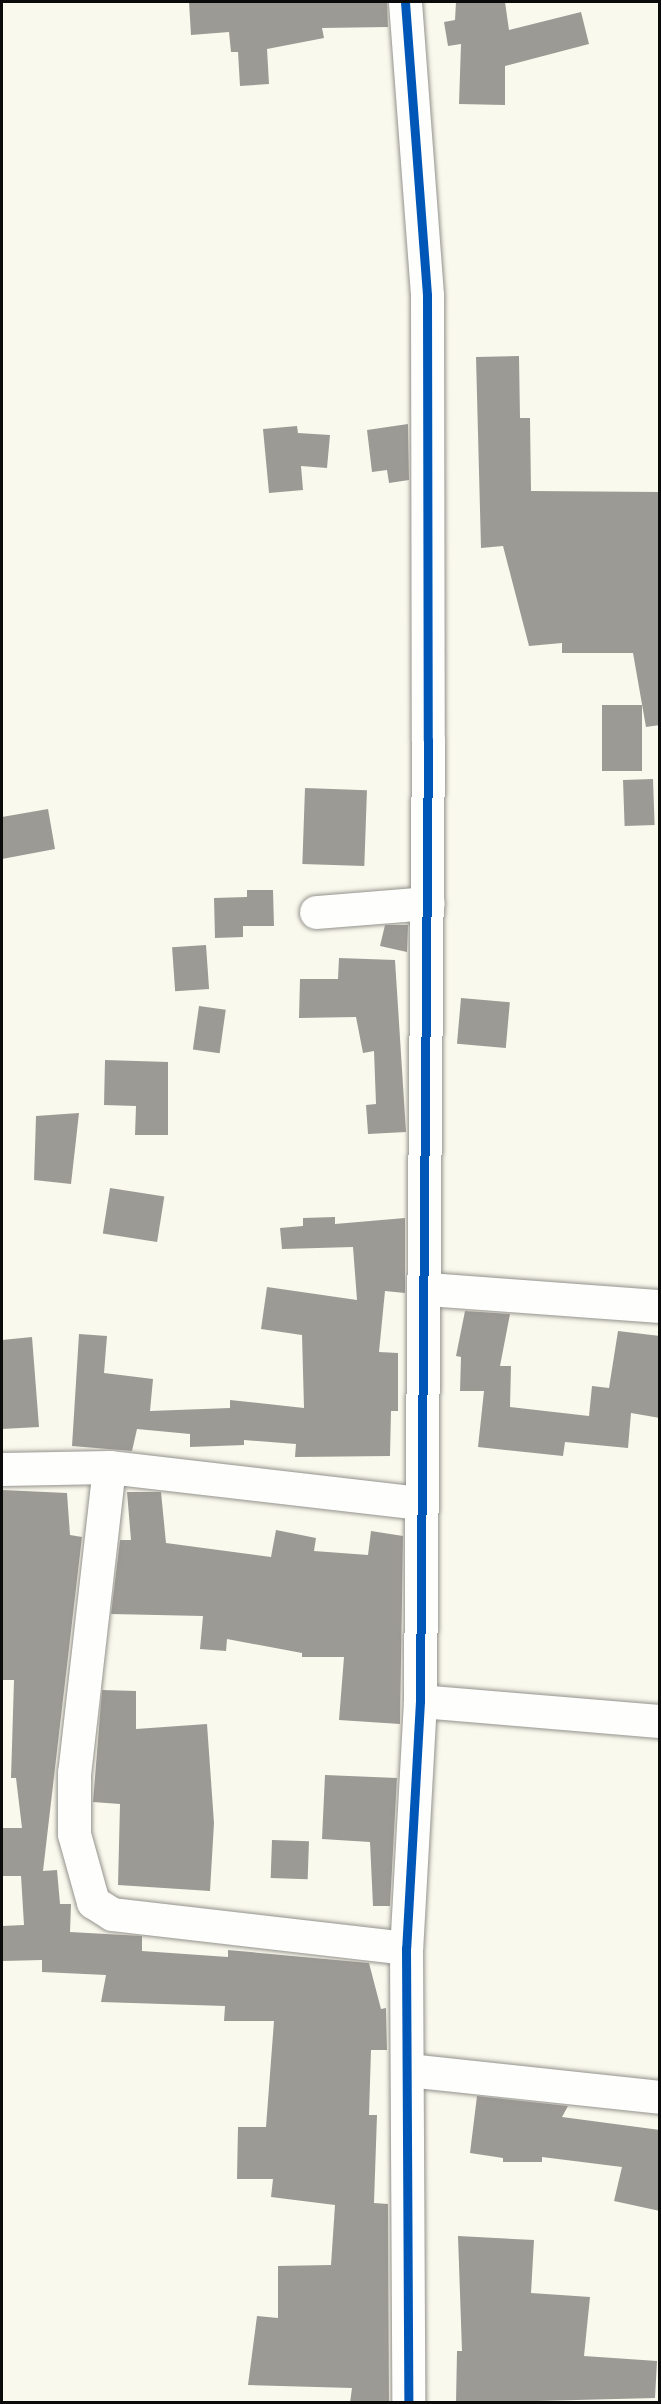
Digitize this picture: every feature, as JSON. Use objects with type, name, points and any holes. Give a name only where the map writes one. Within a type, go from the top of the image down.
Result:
[{"type":"street","points":[[405,2],[427,295],[428,903],[427,1289],[421,1503],[420,1701],[406,1948],[408,2403]]},
{"type":"street","points":[[316,912],[428,903]]},
{"type":"street","points":[[427,1289],[660,1306]]},
{"type":"street","points":[[2,1469],[109,1467],[421,1503]]},
{"type":"street","points":[[109,1467],[74,1772],[74,1834],[93,1902],[112,1914],[406,1948]]},
{"type":"street","points":[[420,1701],[660,1721]]},
{"type":"street","points":[[408,2070],[660,2097]]},
{"type":"building","points":[[189,2],[387,2],[388,27],[322,28],[324,38],[267,49],[269,84],[240,86],[238,52],[231,52],[229,32],[191,35]]},
{"type":"building","points":[[456,2],[505,2],[509,30],[581,12],[589,44],[505,66],[505,105],[459,104],[461,44],[448,46],[444,22],[455,20]]},
{"type":"building","points":[[519,356],[520,418],[530,418],[531,491],[660,492],[660,725],[646,727],[633,653],[562,653],[562,643],[529,646],[503,546],[481,548],[476,357]]},
{"type":"building","points":[[408,424],[409,480],[389,483],[387,470],[372,472],[367,430]]},
{"type":"building","points":[[297,426],[298,433],[330,435],[327,468],[301,466],[303,490],[269,493],[263,429]]},
{"type":"building","points":[[602,705],[642,705],[642,771],[602,771]]},
{"type":"building","points":[[653,779],[655,825],[625,826],[623,780]]},
{"type":"building","points":[[305,788],[367,790],[364,866],[302,864]]},
{"type":"building","points":[[48,809],[55,849],[2,859],[2,817]]},
{"type":"building","points":[[247,890],[273,890],[274,926],[243,926],[243,937],[215,938],[214,898],[247,897]]},
{"type":"building","points":[[385,925],[408,925],[407,952],[380,946]]},
{"type":"building","points":[[206,945],[209,989],[175,991],[172,947]]},
{"type":"building","points":[[339,958],[395,960],[406,1132],[368,1134],[366,1105],[376,1104],[374,1051],[363,1053],[356,1017],[299,1018],[300,979],[338,979]]},
{"type":"building","points":[[461,998],[510,1002],[506,1048],[457,1044]]},
{"type":"building","points":[[199,1006],[226,1010],[220,1053],[193,1050]]},
{"type":"building","points":[[105,1060],[168,1062],[168,1135],[135,1135],[136,1106],[104,1105]]},
{"type":"building","points":[[79,1113],[71,1184],[34,1180],[36,1116]]},
{"type":"building","points":[[110,1188],[164,1197],[157,1242],[103,1233]]},
{"type":"building","points":[[335,1217],[335,1224],[405,1218],[405,1293],[385,1291],[379,1352],[398,1353],[398,1411],[391,1411],[390,1456],[295,1457],[296,1444],[244,1440],[244,1445],[190,1447],[190,1434],[137,1429],[132,1451],[72,1446],[79,1334],[107,1336],[104,1373],[153,1379],[150,1411],[230,1408],[230,1400],[304,1408],[302,1335],[261,1329],[267,1287],[357,1300],[353,1247],[282,1249],[280,1228],[303,1226],[303,1218]]},
{"type":"building","points":[[465,1311],[510,1314],[500,1366],[511,1366],[510,1407],[589,1416],[592,1386],[609,1388],[618,1331],[660,1336],[660,1418],[631,1413],[628,1448],[565,1442],[563,1456],[478,1447],[484,1391],[460,1391],[461,1357],[456,1356]]},
{"type":"building","points":[[32,1337],[39,1427],[2,1429],[2,1340]]},
{"type":"building","points":[[2,1490],[67,1493],[70,1535],[82,1537],[43,1871],[57,1870],[60,1904],[71,1904],[70,1932],[142,1936],[142,1951],[228,1957],[228,1950],[369,1963],[381,2009],[386,2008],[387,2050],[371,2050],[369,2115],[377,2115],[374,2203],[388,2204],[389,2403],[350,2403],[352,2388],[248,2385],[257,2316],[278,2318],[278,2266],[331,2265],[335,2205],[271,2197],[273,2179],[237,2179],[238,2127],[266,2127],[274,2021],[224,2021],[225,2006],[101,2002],[106,1975],[42,1972],[42,1960],[2,1961],[2,1926],[24,1925],[21,1876],[2,1876],[2,1828],[22,1828],[16,1778],[11,1778],[14,1680],[2,1680]]},
{"type":"building","points":[[127,1492],[161,1492],[166,1543],[271,1557],[276,1530],[316,1538],[314,1551],[368,1555],[371,1531],[403,1536],[400,1724],[339,1720],[344,1657],[302,1657],[302,1653],[227,1639],[226,1651],[200,1649],[203,1616],[111,1614],[120,1540],[131,1540]]},
{"type":"building","points":[[102,1690],[136,1691],[136,1729],[207,1724],[214,1823],[210,1891],[118,1885],[120,1804],[93,1802]]},
{"type":"building","points":[[325,1775],[397,1778],[390,1906],[373,1906],[370,1842],[322,1839]]},
{"type":"building","points":[[272,1840],[309,1841],[308,1879],[271,1878]]},
{"type":"building","points":[[477,2096],[568,2106],[562,2117],[660,2130],[660,2211],[614,2201],[622,2167],[542,2157],[542,2162],[503,2162],[503,2158],[470,2153]]},
{"type":"building","points":[[458,2236],[534,2240],[531,2293],[590,2297],[584,2356],[657,2361],[655,2398],[456,2403],[457,2351],[462,2351]]},
{"type":"cycle path","points":[[405,2],[427,295],[428,740],[420,1701],[406,1948],[408,2402]]}]
